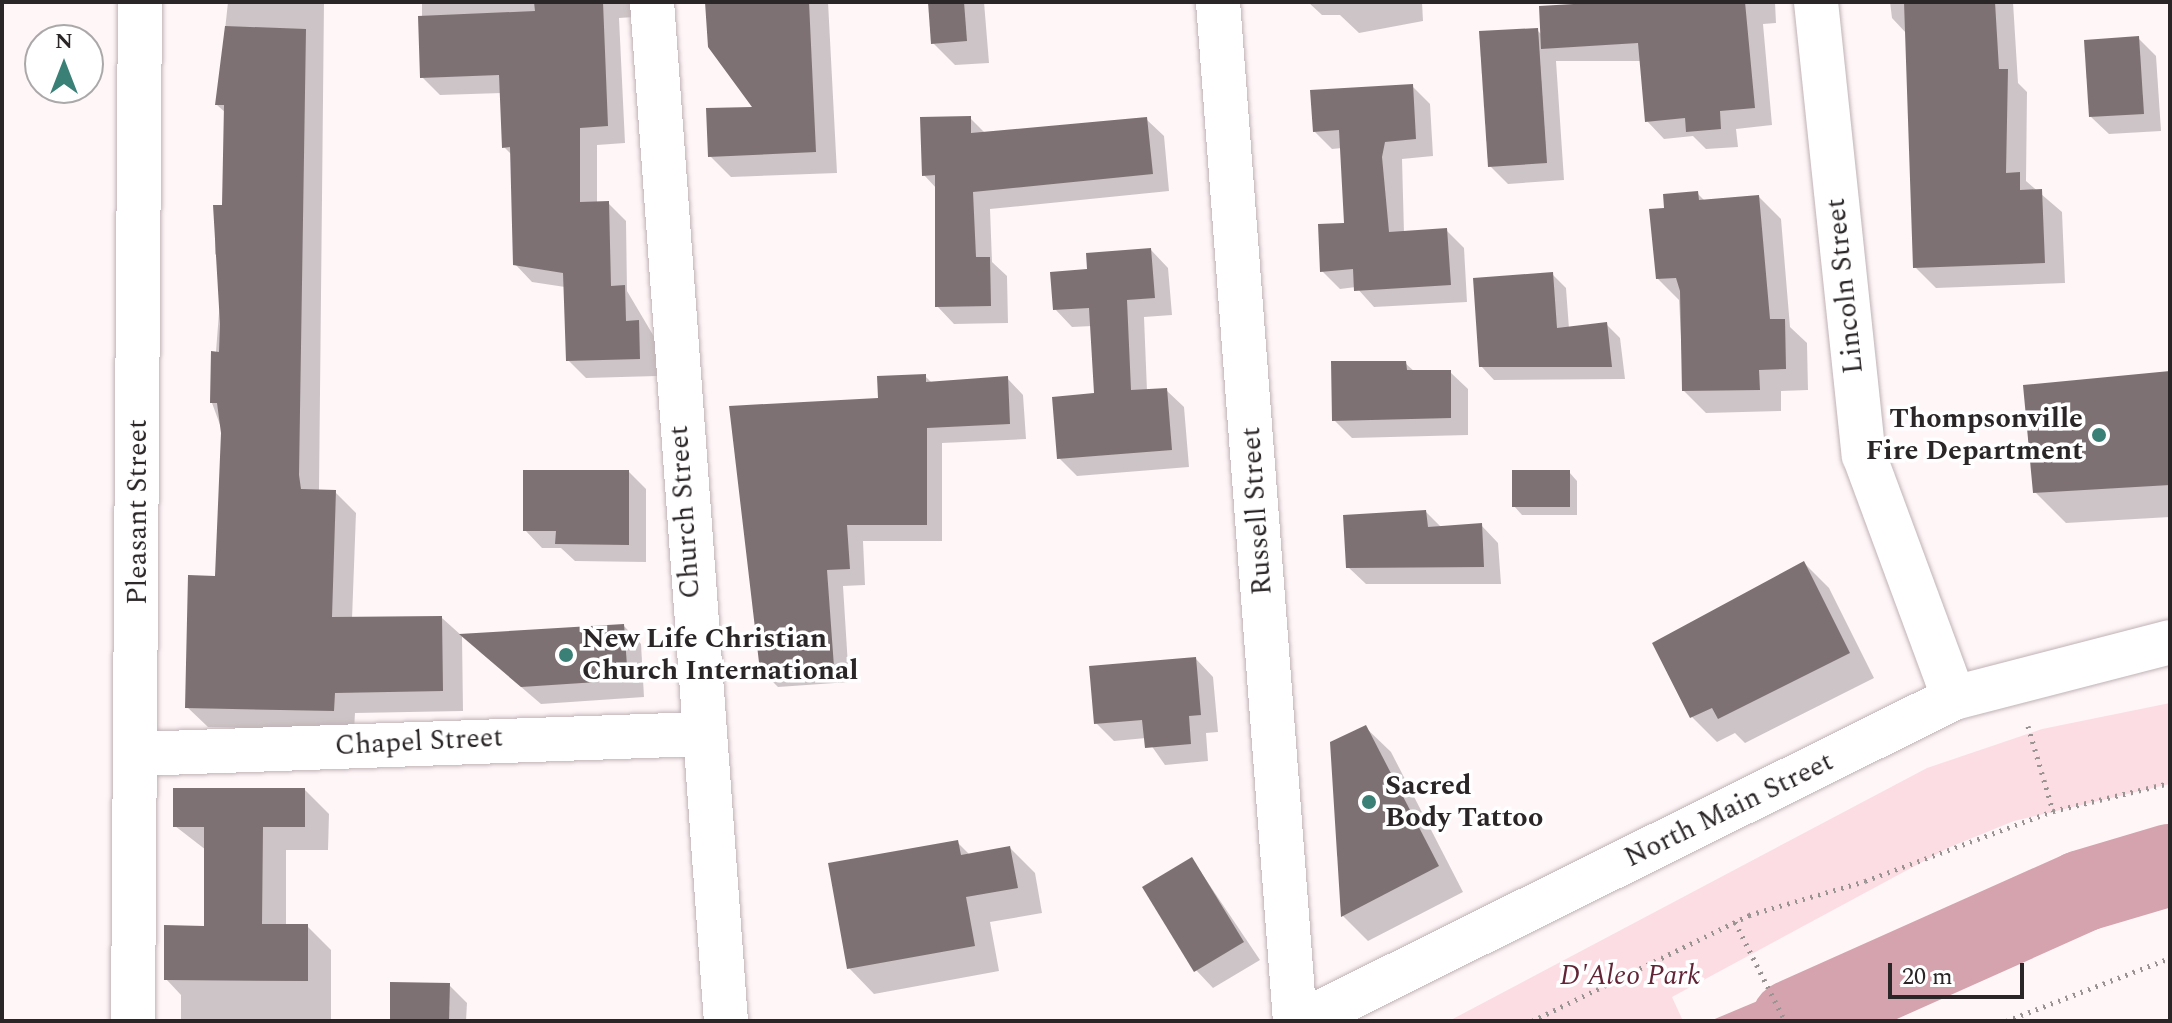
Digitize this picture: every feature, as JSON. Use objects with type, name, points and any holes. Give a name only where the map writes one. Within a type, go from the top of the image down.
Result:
[{"type":"street","name":"Pleasant Street","points":[[133,1021],[140,2]]},
{"type":"street","name":"Church Street","points":[[652,2],[700,734],[726,1021]]},
{"type":"street","name":"Russell Street","points":[[1218,2],[1295,1021]]},
{"type":"street","name":"Lincoln Street","points":[[1816,2],[1864,455],[1954,698]]},
{"type":"street","name":"North Main Street","points":[[1303,1021],[1954,698],[2170,642]]},
{"type":"street","name":"Chapel Street","points":[[137,754],[700,734]]},
{"type":"path","points":[[2028,725],[2053,811]]},
{"type":"path","points":[[1532,1021],[1735,922],[2053,811],[2170,783]]},
{"type":"path","points":[[1735,922],[1785,1021]]},
{"type":"path","points":[[2006,1021],[2170,958]]},
{"type":"green space","name":"D'Aleo Park","points":[[2170,703],[2170,784],[2014,821],[1950,847],[1672,997],[1683,1021],[1449,1021],[1927,768],[2042,729]]},
{"type":"shaded area","points":[[1760,1000],[1771,1021],[1710,1021]]},
{"type":"building","points":[[534,2],[603,2],[608,126],[580,128],[580,202],[609,201],[611,286],[625,285],[626,321],[639,320],[640,359],[566,361],[563,273],[513,265],[510,147],[502,148],[499,75],[420,78],[418,16],[535,11]]},
{"type":"building","points":[[705,2],[809,2],[816,152],[708,157],[706,108],[752,107],[708,47]]},
{"type":"building","points":[[928,2],[964,2],[967,41],[931,44]]},
{"type":"building","points":[[1608,2],[1745,2],[1755,108],[1720,111],[1721,129],[1686,132],[1685,118],[1645,122],[1638,43],[1541,49],[1539,6]]},
{"type":"building","points":[[1904,2],[1995,2],[1999,69],[2008,69],[2006,173],[2020,172],[2020,190],[2042,189],[2045,263],[1913,268]]},
{"type":"building","points":[[225,26],[306,29],[299,475],[301,489],[336,490],[332,617],[442,616],[443,691],[335,693],[334,711],[185,708],[188,575],[215,576],[221,433],[217,403],[210,403],[211,351],[219,352],[220,324],[213,205],[222,205],[224,105],[215,105]]},
{"type":"building","points":[[1538,28],[1547,163],[1488,167],[1479,31]]},
{"type":"building","points":[[2139,36],[2144,114],[2089,117],[2084,40]]},
{"type":"building","points":[[1413,84],[1416,139],[1385,142],[1382,157],[1389,232],[1447,228],[1451,285],[1354,291],[1353,269],[1320,272],[1318,224],[1344,223],[1339,130],[1313,132],[1310,90]]},
{"type":"building","points":[[971,116],[971,133],[1147,117],[1153,174],[973,192],[976,257],[990,257],[991,306],[935,307],[935,175],[922,176],[920,117]]},
{"type":"building","points":[[1698,191],[1699,200],[1759,195],[1770,319],[1785,319],[1786,369],[1759,370],[1760,390],[1682,391],[1680,291],[1676,278],[1656,279],[1649,209],[1664,208],[1663,194]]},
{"type":"building","points":[[1151,248],[1155,298],[1127,300],[1131,390],[1167,388],[1172,450],[1057,459],[1052,397],[1094,393],[1089,308],[1053,310],[1050,272],[1087,269],[1086,253]]},
{"type":"building","points":[[1553,272],[1557,328],[1607,322],[1612,367],[1479,367],[1473,278]]},
{"type":"building","points":[[1331,361],[1406,361],[1407,370],[1451,370],[1451,418],[1332,421]]},
{"type":"building","name":"Thompsonville Fire Department","points":[[2170,371],[2170,485],[2033,493],[2023,385]]},
{"type":"building","points":[[926,374],[926,382],[1008,376],[1010,424],[927,428],[927,525],[847,525],[850,569],[827,570],[834,667],[760,671],[729,406],[878,398],[877,376]]},
{"type":"building","points":[[523,470],[629,470],[629,545],[555,544],[556,531],[523,531]]},
{"type":"building","points":[[1512,470],[1570,470],[1570,507],[1512,507]]},
{"type":"building","points":[[1426,510],[1428,527],[1482,523],[1484,567],[1346,568],[1343,515]]},
{"type":"building","points":[[1804,561],[1850,653],[1718,719],[1712,708],[1690,718],[1652,643]]},
{"type":"building","name":"New Life Christian Church International","points":[[624,624],[628,680],[521,687],[459,634]]},
{"type":"building","points":[[1196,657],[1201,715],[1189,716],[1191,744],[1145,748],[1142,720],[1094,724],[1089,666]]},
{"type":"building","points":[[1366,725],[1439,866],[1341,917],[1330,742]]},
{"type":"building","points":[[173,788],[305,788],[305,827],[263,827],[262,924],[308,924],[308,981],[164,980],[164,925],[204,926],[204,827],[173,827]]},
{"type":"building","points":[[958,840],[961,855],[1010,846],[1018,888],[966,897],[975,946],[847,969],[828,863]]},
{"type":"building","points":[[1192,857],[1244,942],[1194,972],[1142,887]]},
{"type":"building","points":[[390,982],[450,983],[449,1021],[390,1021]]},
{"type":"waterway","points":[[1792,1021],[2082,891],[2170,865]]},
{"type":"place","name":"Thompsonville Fire Department","points":[[2099,435]]},
{"type":"place","name":"New Life Christian Church International","points":[[566,655]]},
{"type":"place","name":"Sacred Body Tattoo","points":[[1369,802]]}]
